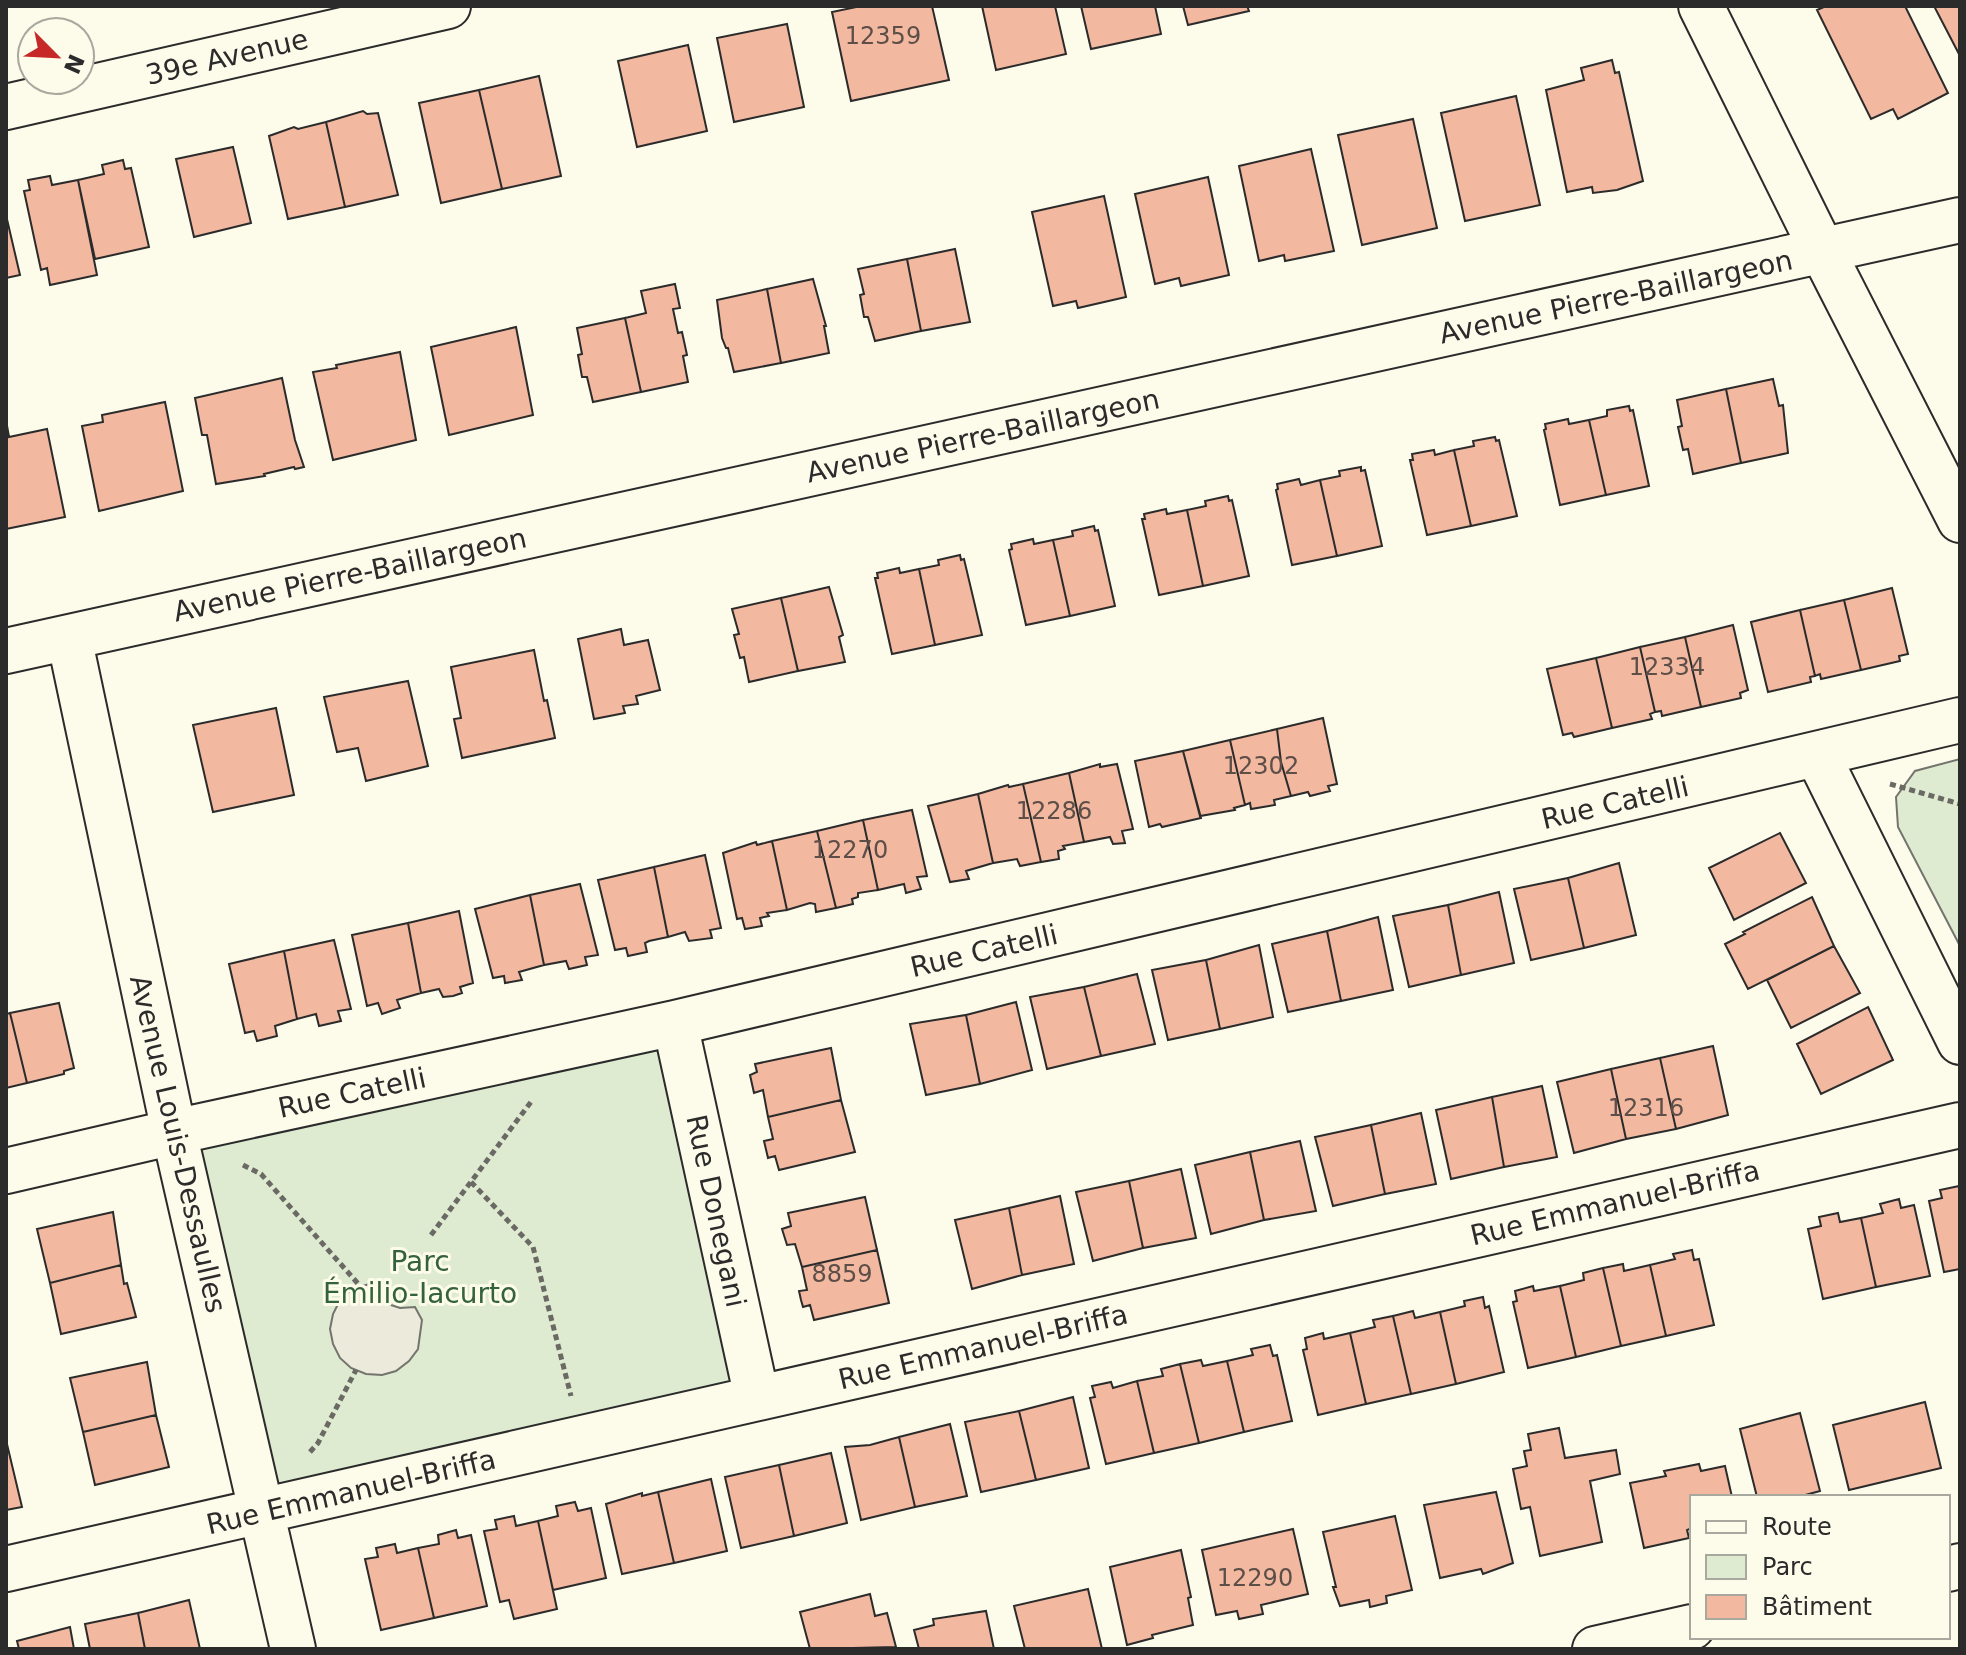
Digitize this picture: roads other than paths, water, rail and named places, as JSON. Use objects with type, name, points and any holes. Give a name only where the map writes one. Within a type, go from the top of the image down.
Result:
[{"type":"street","name":"39e Avenue","points":[[6,107],[448,6]]},
{"type":"street","points":[[1701,6],[1960,520]]},
{"type":"street","name":"Avenue Pierre-Baillargeon","points":[[6,651],[1960,220]]},
{"type":"street","name":"Avenue Louis-Dessaulles","points":[[69,637],[174,1132],[293,1649]]},
{"type":"street","name":"Rue Catelli","points":[[6,1171],[675,1023],[1818,756],[1960,720]]},
{"type":"street","points":[[1818,756],[1960,1042]]},
{"type":"street","name":"Rue Donegani","points":[[675,1023],[757,1398]]},
{"type":"street","name":"Rue Emmanuel-Briffa","points":[[6,1569],[1960,1125]]},
{"type":"street","points":[[1595,1649],[1690,1627]]},
{"type":"park label","name":"Parc Émilio-Iacurto","points":[[420,1277]]}]
